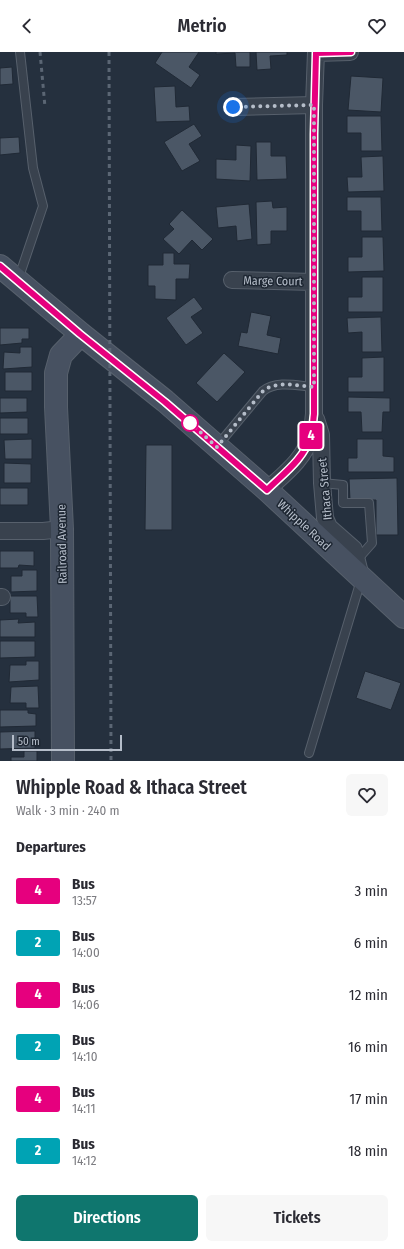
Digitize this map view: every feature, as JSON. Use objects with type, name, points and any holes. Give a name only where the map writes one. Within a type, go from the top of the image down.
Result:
[{"type":"main road","name":"Whipple Road","points":[[0,266],[80,334],[165,402],[359,569],[404,617]]},
{"type":"main road","name":"Railroad Avenue","points":[[63,761],[62,529],[56,407],[56,374],[61,355],[80,334]]},
{"type":"street","points":[[316,52],[350,52]]},
{"type":"street","name":"Ithaca Street","points":[[267,490],[294,464],[304,452],[311,437],[314,414],[314,105],[316,52]]},
{"type":"street","points":[[233,107],[314,105]]},
{"type":"street","name":"Marge Court","points":[[232,280],[314,282]]},
{"type":"street","name":"Ithaca Street","points":[[314,414],[321,434],[322,483],[325,518],[329,527],[354,549],[359,569]]},
{"type":"street","points":[[0,531],[43,531],[62,529]]},
{"type":"lane","points":[[17,280],[43,206],[33,168],[20,52]]},
{"type":"lane","points":[[217,447],[263,391],[269,387],[275,385],[314,387]]},
{"type":"lane","points":[[309,752],[359,569],[372,543],[369,503],[343,503],[343,485],[322,483]]},
{"type":"building","points":[[162,52],[199,52],[189,67],[200,75],[191,88],[155,63]]},
{"type":"building","points":[[216,52],[250,52],[250,67],[236,67],[235,53],[216,54]]},
{"type":"building","points":[[256,52],[287,52],[287,55],[270,56],[271,69],[257,70]]},
{"type":"building","points":[[12,67],[13,84],[0,85],[0,68]]},
{"type":"building","points":[[351,76],[383,78],[381,112],[348,110]]},
{"type":"building","points":[[175,86],[176,107],[189,106],[190,121],[156,122],[154,87]]},
{"type":"building","points":[[347,116],[381,116],[382,151],[361,151],[361,133],[347,133]]},
{"type":"building","points":[[194,124],[202,136],[189,144],[200,161],[182,171],[164,142]]},
{"type":"building","points":[[19,137],[20,153],[0,155],[0,138]]},
{"type":"building","points":[[256,142],[271,142],[271,156],[286,156],[287,179],[257,180]]},
{"type":"building","points":[[236,145],[251,146],[250,181],[216,179],[216,159],[236,160]]},
{"type":"building","points":[[383,156],[384,191],[348,192],[347,177],[362,177],[361,157]]},
{"type":"building","points":[[347,197],[381,197],[382,231],[361,231],[361,211],[347,211]]},
{"type":"building","points":[[272,201],[273,208],[287,207],[287,231],[271,231],[271,244],[257,245],[256,202]]},
{"type":"building","points":[[249,204],[252,239],[237,241],[236,226],[218,228],[216,207]]},
{"type":"building","points":[[182,210],[213,239],[202,250],[192,240],[179,254],[163,239],[174,229],[169,224]]},
{"type":"building","points":[[362,237],[383,237],[384,271],[348,272],[348,257],[362,257]]},
{"type":"building","points":[[163,253],[174,253],[174,264],[190,264],[189,279],[176,279],[176,300],[155,299],[155,286],[148,286],[148,265],[163,265]]},
{"type":"building","points":[[362,277],[383,277],[383,312],[348,312],[348,297],[362,297]]},
{"type":"building","points":[[194,297],[203,309],[191,317],[203,333],[186,345],[166,318]]},
{"type":"building","points":[[251,312],[271,316],[267,335],[281,338],[278,354],[238,346],[241,332],[247,333]]},
{"type":"building","points":[[381,317],[382,352],[362,352],[362,332],[348,333],[347,318]]},
{"type":"building","points":[[0,328],[29,328],[29,339],[22,339],[22,343],[0,345]]},
{"type":"building","points":[[20,347],[32,347],[32,367],[3,369],[4,352],[20,353]]},
{"type":"building","points":[[224,353],[245,372],[217,402],[196,383]]},
{"type":"building","points":[[384,357],[384,392],[348,392],[348,377],[362,377],[362,358]]},
{"type":"building","points":[[5,372],[32,372],[32,391],[5,391]]},
{"type":"building","points":[[348,397],[390,398],[390,412],[383,412],[382,432],[362,432],[361,412],[348,412]]},
{"type":"building","points":[[0,398],[27,398],[27,412],[0,413]]},
{"type":"building","points":[[0,418],[28,418],[28,434],[0,434]]},
{"type":"building","points":[[32,439],[32,459],[5,459],[4,440]]},
{"type":"building","points":[[357,439],[383,439],[383,456],[394,457],[394,472],[348,472],[348,458],[357,458]]},
{"type":"building","points":[[146,445],[172,445],[172,530],[145,530]]},
{"type":"building","points":[[4,463],[31,464],[31,483],[4,483]]},
{"type":"building","points":[[397,478],[398,535],[376,535],[376,500],[350,500],[349,479]]},
{"type":"building","points":[[0,488],[28,488],[28,505],[0,505]]},
{"type":"building","points":[[0,551],[34,551],[34,566],[19,565],[18,568],[0,568]]},
{"type":"building","points":[[22,570],[37,570],[37,591],[11,592],[11,576],[22,576]]},
{"type":"building","points":[[10,596],[37,596],[38,617],[26,617],[26,613],[10,613]]},
{"type":"building","points":[[19,619],[18,623],[35,622],[35,637],[0,637],[0,620]]},
{"type":"building","points":[[0,641],[35,641],[35,657],[0,658]]},
{"type":"building","points":[[26,661],[39,661],[39,680],[9,682],[10,665],[26,665]]},
{"type":"building","points":[[365,671],[401,683],[391,710],[356,698]]},
{"type":"building","points":[[38,686],[39,708],[26,708],[26,703],[10,703],[11,687]]},
{"type":"building","points":[[0,710],[28,710],[28,713],[36,714],[36,726],[0,727]]},
{"type":"building","points":[[35,731],[35,748],[0,749],[0,732]]},
{"type":"building","points":[[24,751],[37,751],[37,761],[11,761],[11,757],[24,757]]},
{"type":"railway","points":[[40,52],[45,107]]},
{"type":"railway","points":[[109,52],[111,761]]},
{"type":"bus line","name":"4","points":[[0,266],[80,334],[165,402],[267,490],[294,464],[304,452],[311,437],[314,414],[314,105],[316,53],[351,52]]},
{"type":"route","points":[[190,423],[217,447],[263,391],[269,387],[275,385],[314,387],[314,105],[233,107]]}]
